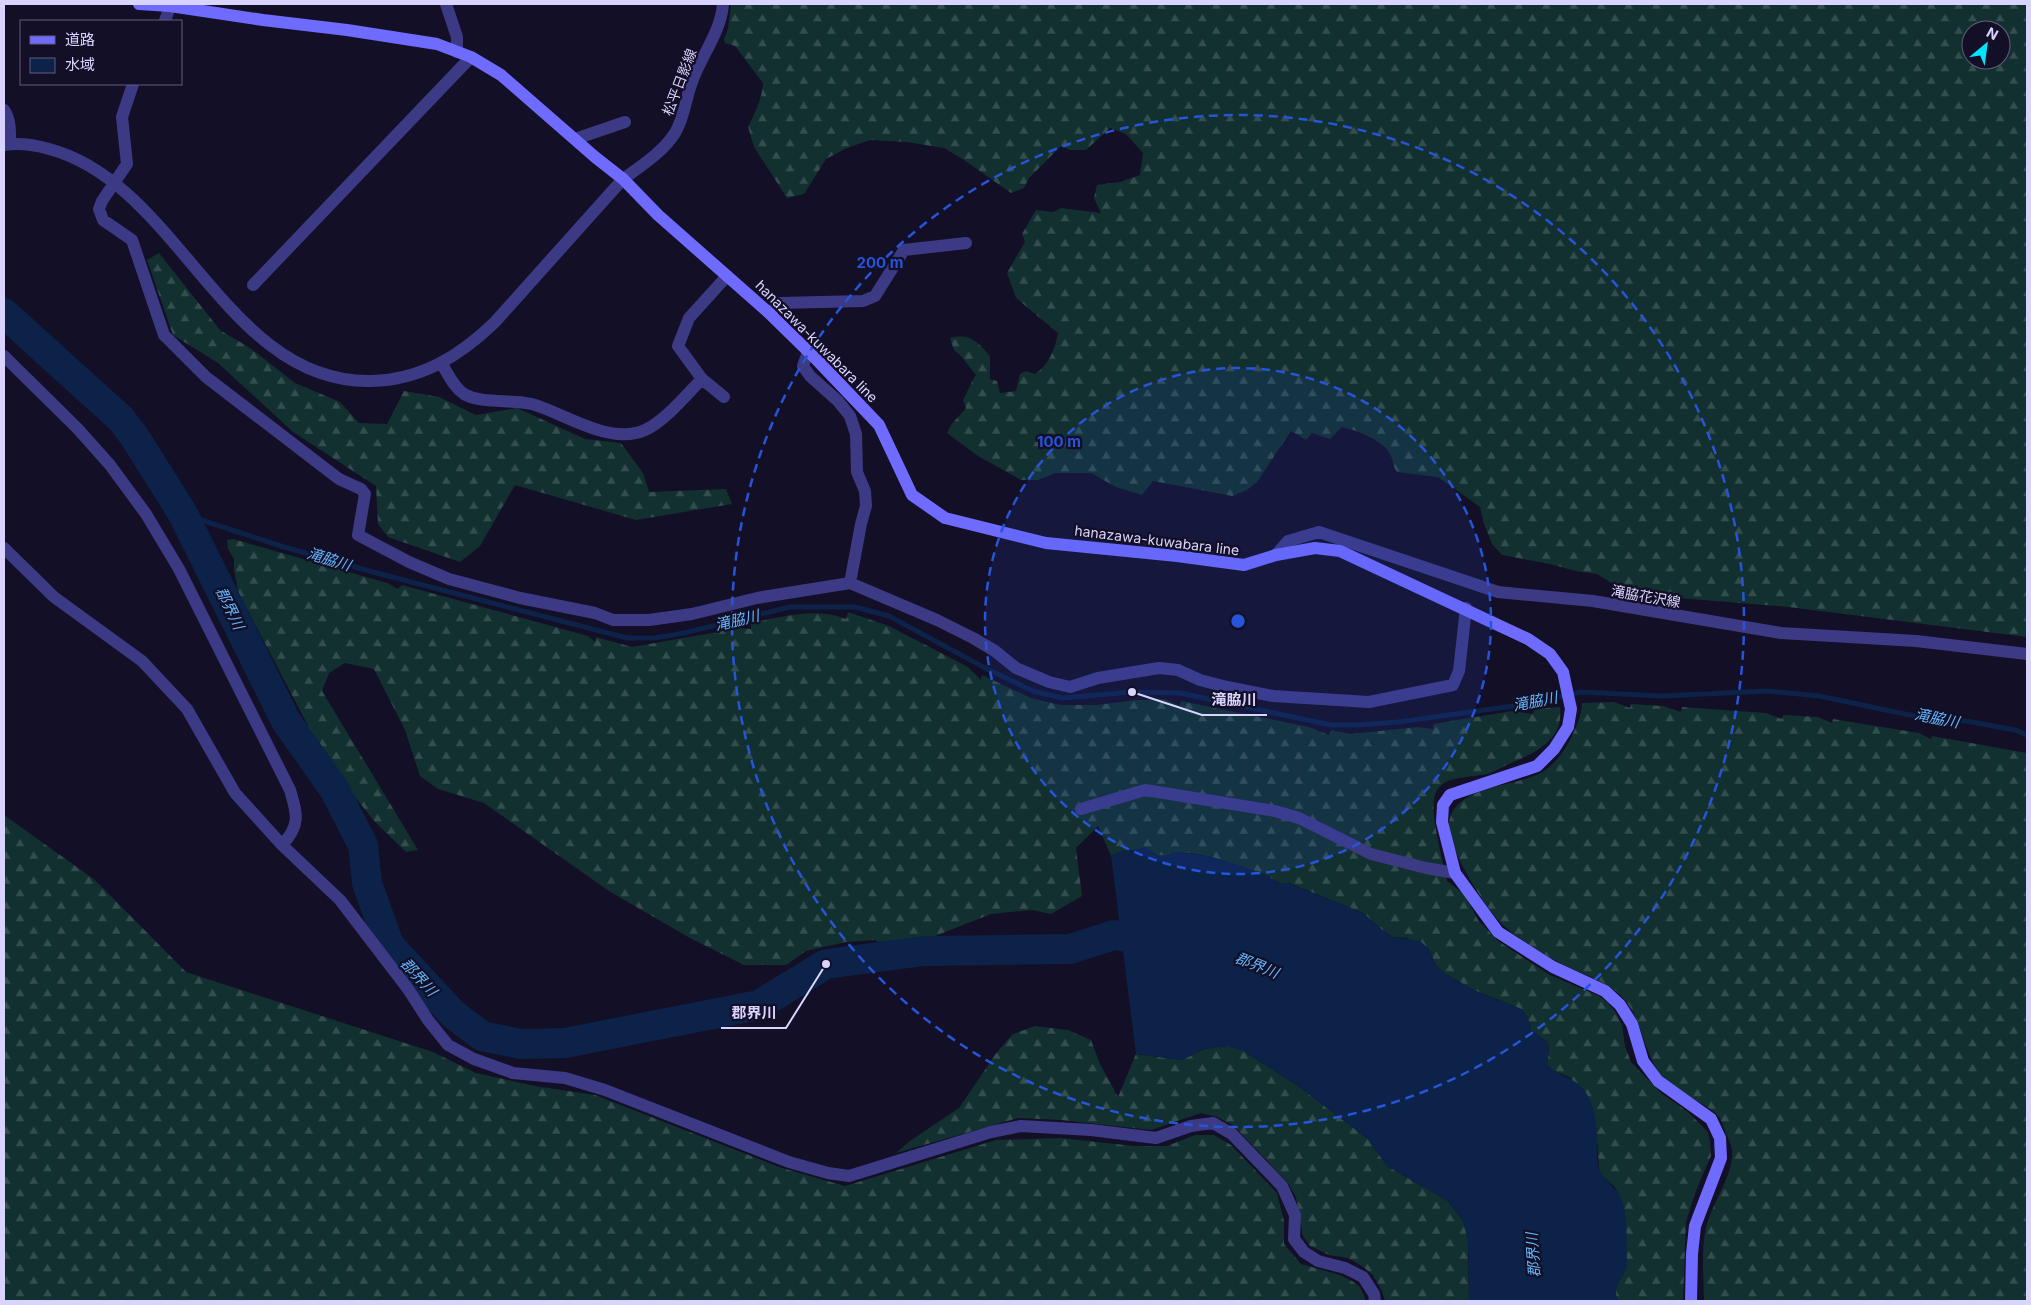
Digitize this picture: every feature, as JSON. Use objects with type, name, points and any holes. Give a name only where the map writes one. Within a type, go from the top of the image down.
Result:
[{"type":"main road","name":"hanazawa-kuwabara line","points":[[139,4],[170,6],[437,44],[471,57],[501,75],[624,179],[658,215],[769,313],[879,425],[912,495],[945,518],[1046,543],[1168,555],[1244,565],[1276,555],[1315,548],[1340,551],[1466,608],[1528,639],[1550,654],[1563,672],[1571,709],[1568,727],[1554,749],[1537,766],[1450,794],[1444,805],[1442,822],[1455,873],[1498,932],[1553,967],[1605,991],[1620,1005],[1632,1024],[1643,1061],[1658,1080],[1711,1119],[1720,1138],[1721,1158],[1695,1226],[1692,1254],[1691,1301]]},
{"type":"street","points":[[446,4],[457,37],[457,52]]},
{"type":"street","name":"松平日影線","points":[[7,144],[38,146],[76,158],[100,172],[146,213],[240,317],[284,356],[309,370],[358,381],[385,381],[411,376],[441,363],[476,340],[495,322],[624,179],[651,158],[674,134],[685,112],[694,76],[721,19],[723,4]]},
{"type":"street","points":[[165,20],[170,6]]},
{"type":"street","points":[[253,284],[471,57]]},
{"type":"street","points":[[133,85],[122,117],[127,164],[102,201],[100,209],[103,220],[132,240],[164,335],[206,377],[339,478],[361,489],[365,494],[358,535],[409,562],[449,579],[613,620],[649,620],[692,614],[757,598],[850,584],[951,627],[995,651],[1016,668],[1049,682],[1070,687],[1098,678],[1159,668],[1178,670],[1209,682],[1273,696],[1369,702],[1453,685],[1459,671],[1466,608]]},
{"type":"street","points":[[4,110],[10,125],[7,144]]},
{"type":"street","points":[[575,139],[626,122]]},
{"type":"street","points":[[769,313],[780,303],[863,301],[875,296],[904,250],[966,243]]},
{"type":"street","points":[[724,397],[702,379],[678,346],[689,318],[727,276]]},
{"type":"street","points":[[808,352],[803,366],[810,376],[838,401],[850,416],[856,434],[856,472],[865,491],[866,506],[850,584]]},
{"type":"street","points":[[4,356],[110,465],[146,514],[179,569],[290,790],[297,814],[291,836],[282,846]]},
{"type":"street","points":[[441,363],[456,387],[471,397],[532,404],[550,410],[579,424],[615,433],[630,434],[644,431],[659,421],[702,379]]},
{"type":"street","name":"滝脇花沢線","points":[[1276,555],[1288,541],[1319,532],[1498,592],[1593,601],[1781,634],[1916,641],[2027,654]]},
{"type":"street","points":[[4,548],[54,597],[142,660],[187,709],[235,793],[282,846],[340,900],[448,1045],[474,1059],[513,1073],[565,1078],[605,1090],[789,1162],[828,1173],[849,1176],[991,1132],[1021,1126],[1091,1130],[1156,1138],[1191,1126],[1213,1123],[1232,1134],[1282,1186],[1295,1214],[1294,1239],[1304,1252],[1318,1261],[1345,1268],[1363,1277],[1374,1294],[1375,1301]]},
{"type":"street","points":[[1081,809],[1145,790],[1275,811],[1299,818],[1371,854],[1426,868],[1455,873]]},
{"type":"green space","points":[[731,4],[2027,4],[2027,637],[1789,607],[1629,594],[1597,574],[1502,555],[1492,544],[1480,507],[1438,477],[1397,472],[1390,454],[1382,444],[1361,433],[1342,427],[1330,439],[1312,433],[1306,440],[1291,431],[1257,482],[1247,490],[1232,496],[1153,481],[1142,495],[1116,487],[1091,473],[1056,473],[1038,480],[1021,480],[978,456],[947,433],[951,425],[966,408],[963,400],[976,375],[954,350],[950,338],[963,337],[973,340],[990,356],[990,379],[997,381],[1000,393],[1016,391],[1020,374],[1026,371],[1035,374],[1040,370],[1051,356],[1058,333],[1016,298],[1007,273],[1025,242],[1022,234],[1036,210],[1053,212],[1061,208],[1101,213],[1094,198],[1097,185],[1120,182],[1140,175],[1143,153],[1126,134],[1110,128],[1086,150],[1070,150],[1061,146],[1029,178],[1024,188],[1011,193],[944,148],[907,142],[870,140],[847,148],[826,159],[804,194],[787,198],[754,147],[748,127],[760,100],[763,83],[735,46],[725,43],[724,39],[728,29]]},
{"type":"green space","points":[[159,253],[220,330],[250,348],[295,383],[340,402],[359,423],[387,424],[404,391],[439,397],[476,415],[517,408],[585,439],[621,443],[643,473],[649,492],[726,489],[732,504],[636,520],[515,485],[480,546],[460,562],[388,537],[378,524],[376,486],[293,432],[218,363],[173,335],[147,260]]},
{"type":"green space","points":[[233,539],[387,583],[398,589],[402,585],[588,636],[595,642],[596,637],[632,647],[740,628],[751,629],[751,623],[799,614],[835,615],[846,619],[848,612],[889,626],[968,667],[981,680],[982,675],[1031,698],[1060,705],[1096,705],[1165,699],[1180,706],[1181,701],[1309,727],[1329,735],[1331,730],[1351,734],[1417,727],[1433,729],[1433,724],[1512,711],[1533,714],[1534,709],[1560,707],[1558,729],[1553,737],[1538,750],[1492,772],[1454,779],[1442,784],[1435,795],[1434,802],[1435,824],[1440,849],[1447,881],[1465,895],[1478,920],[1498,941],[1550,975],[1599,996],[1607,1002],[1615,1011],[1622,1025],[1625,1046],[1631,1062],[1661,1093],[1688,1112],[1707,1131],[1710,1140],[1711,1156],[1695,1193],[1686,1222],[1683,1301],[1618,1301],[1615,1294],[1621,1198],[1614,1186],[1603,1177],[1599,1169],[1597,1139],[1571,1078],[1552,1070],[1547,1065],[1548,1043],[1531,1030],[1527,1016],[1521,1009],[1476,991],[1445,974],[1436,965],[1428,948],[1406,938],[1393,937],[1363,913],[1289,883],[1280,883],[1261,873],[1212,857],[1190,853],[1173,853],[1167,856],[1157,855],[1145,847],[1119,852],[1111,856],[1098,826],[1076,848],[1082,896],[1051,914],[1032,910],[991,914],[920,942],[889,946],[874,940],[846,942],[806,951],[786,965],[744,965],[688,937],[609,891],[484,803],[438,789],[420,776],[405,730],[374,669],[345,663],[329,673],[322,691],[418,850],[406,852],[374,821],[326,760],[238,592],[234,559],[228,549],[227,540]]},
{"type":"green space","points":[[1614,702],[1630,708],[1631,704],[1663,706],[1681,712],[1682,707],[1766,713],[1782,719],[1783,715],[1818,717],[1832,723],[1833,719],[1919,733],[1931,739],[1932,736],[2027,753],[2027,1301],[1704,1301],[1703,1258],[1705,1233],[1711,1212],[1726,1180],[1732,1159],[1732,1147],[1721,1120],[1710,1109],[1673,1087],[1660,1073],[1649,1052],[1636,1018],[1623,998],[1609,986],[1546,955],[1503,925],[1487,906],[1470,879],[1455,850],[1449,827],[1452,814],[1459,804],[1470,796],[1497,786],[1525,779],[1548,768],[1561,754],[1571,738],[1580,716],[1582,703]]},
{"type":"green space","points":[[4,815],[95,880],[186,972],[433,1052],[476,1073],[535,1086],[595,1095],[782,1168],[845,1186],[996,1140],[1060,1138],[1134,1146],[1167,1146],[1195,1135],[1214,1135],[1231,1145],[1277,1193],[1284,1221],[1284,1244],[1301,1264],[1340,1275],[1352,1281],[1360,1287],[1366,1301],[4,1301]]},
{"type":"green space","points":[[1035,1026],[1068,1030],[1091,1040],[1100,1064],[1118,1097],[1136,1054],[1182,1060],[1204,1049],[1228,1046],[1242,1050],[1298,1086],[1368,1139],[1387,1166],[1448,1201],[1463,1221],[1468,1239],[1469,1301],[1385,1301],[1373,1275],[1362,1266],[1348,1258],[1329,1255],[1310,1246],[1303,1236],[1296,1197],[1288,1183],[1234,1126],[1217,1117],[1201,1113],[1151,1130],[1061,1120],[1018,1118],[896,1153],[910,1141],[959,1108],[997,1052],[1013,1034]]},
{"type":"water","points":[[1145,847],[1157,855],[1167,856],[1177,852],[1212,857],[1261,873],[1280,883],[1288,883],[1363,913],[1393,937],[1420,941],[1428,948],[1436,965],[1445,974],[1476,991],[1521,1009],[1527,1016],[1531,1030],[1548,1043],[1547,1065],[1577,1083],[1592,1103],[1596,1122],[1599,1168],[1603,1176],[1621,1198],[1625,1212],[1627,1265],[1616,1289],[1618,1301],[1469,1301],[1468,1239],[1463,1221],[1448,1201],[1387,1166],[1368,1139],[1298,1086],[1242,1050],[1228,1046],[1204,1049],[1182,1060],[1136,1054],[1111,856],[1119,852]]},
{"type":"waterway","name":"郡界川","points":[[4,313],[121,419],[134,436],[183,514],[286,721],[334,789],[363,845],[367,883],[389,945],[453,1014],[482,1036],[521,1044],[565,1043],[759,1005],[826,964],[924,951],[1070,949],[1114,935],[1162,943]]},
{"type":"waterway","name":"滝脇川","points":[[183,514],[284,547],[373,572],[627,638],[655,638],[684,633],[790,607],[855,607],[889,616],[987,669],[1033,691],[1062,698],[1132,692],[1180,693],[1331,725],[1358,725],[1398,722],[1521,705],[1581,692],[1662,696],[1767,691],[1819,696],[1929,719],[1966,721],[2015,730],[2027,735]]},
{"type":"place","name":"滝脇川","points":[[1132,692]]},
{"type":"place","name":"郡界川","points":[[826,964]]}]
